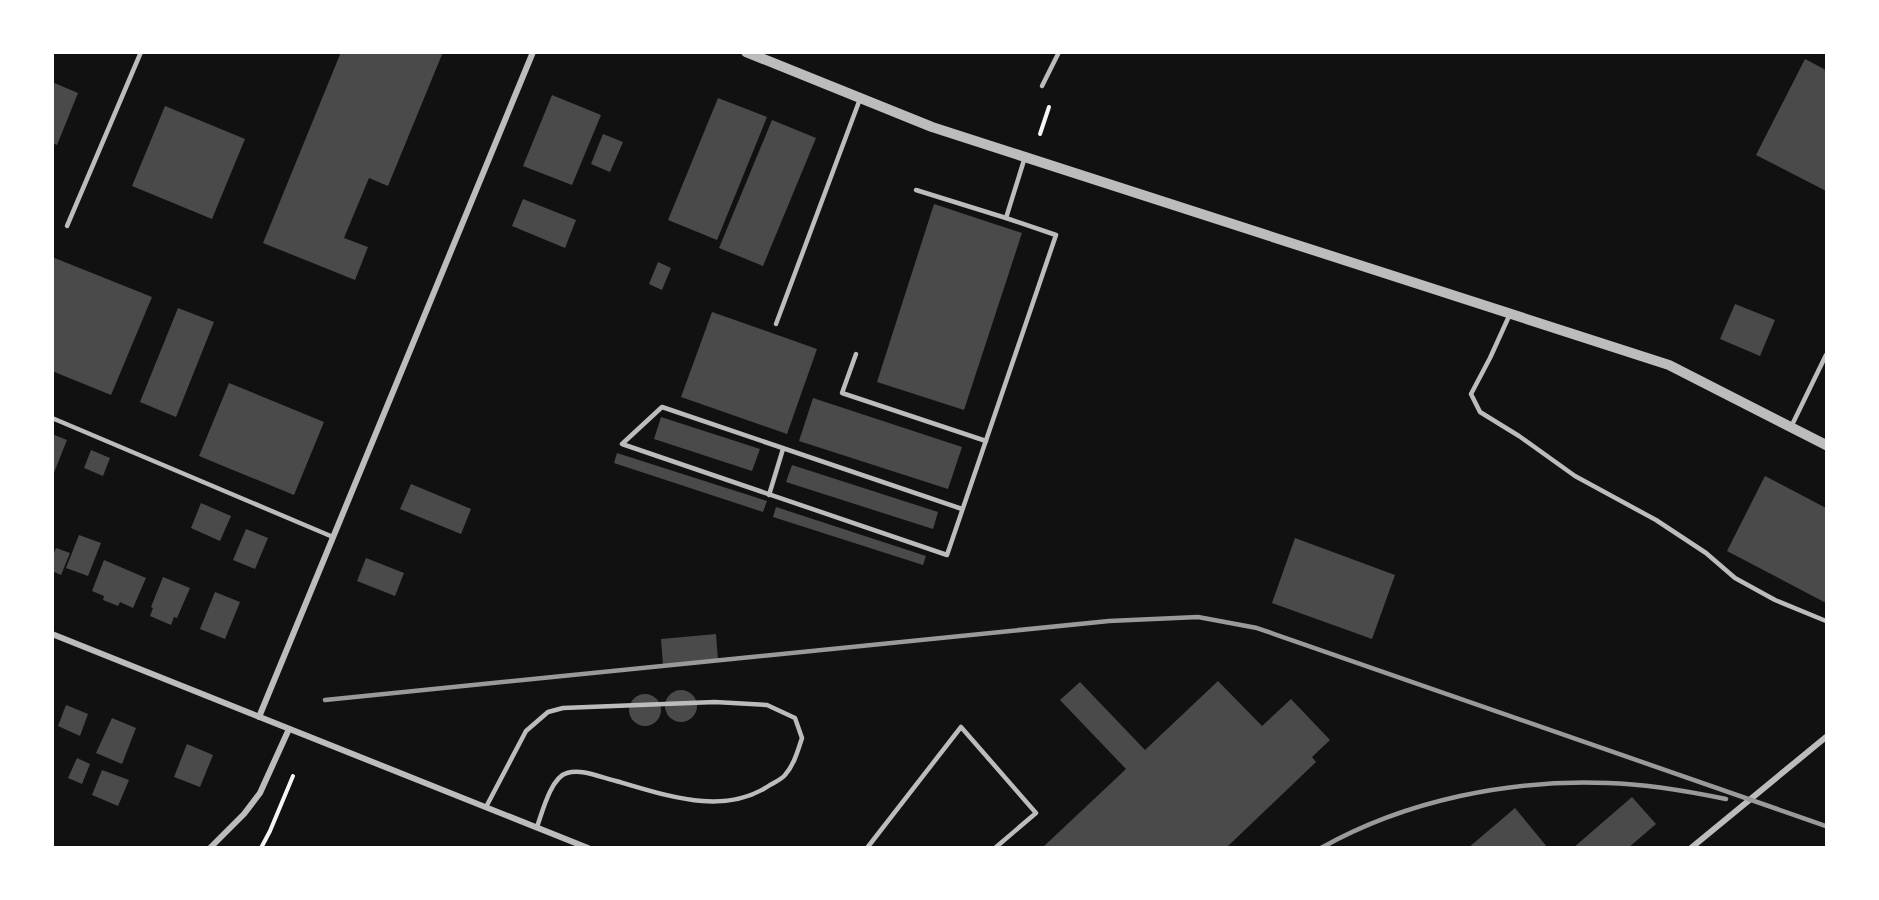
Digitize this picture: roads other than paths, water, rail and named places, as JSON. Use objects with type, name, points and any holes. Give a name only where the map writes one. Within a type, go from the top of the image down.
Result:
[{"type":"street","points":[[259,717],[533,52]]},
{"type":"street","points":[[746,52],[932,127],[1669,365],[1827,445]]},
{"type":"street","points":[[52,634],[588,848]]},
{"type":"street","points":[[210,848],[244,814],[260,793],[289,729]]},
{"type":"street","points":[[1690,848],[1827,738]]},
{"type":"lane","points":[[67,226],[141,52]]},
{"type":"lane","points":[[1042,86],[1059,52]]},
{"type":"lane","points":[[776,324],[860,99]]},
{"type":"lane","points":[[1006,218],[1025,157]]},
{"type":"lane","points":[[916,190],[1056,235],[947,555],[622,444],[662,407],[962,509]]},
{"type":"lane","points":[[1510,314],[1491,358],[1471,394],[1480,412],[1519,436],[1575,476],[1664,525],[1706,553],[1736,578],[1776,600],[1827,621]]},
{"type":"lane","points":[[856,354],[842,393],[986,441]]},
{"type":"lane","points":[[1791,427],[1827,355]]},
{"type":"lane","points":[[52,418],[333,537]]},
{"type":"lane","points":[[769,495],[783,448]]},
{"type":"lane","points":[[486,807],[526,731],[549,712],[563,708],[715,702],[767,705],[795,718],[802,738],[796,757],[785,775],[762,791],[736,801],[707,801],[678,798],[584,772],[567,772],[557,780],[537,827]]},
{"type":"lane","points":[[867,848],[961,727],[1036,813],[995,848]]},
{"type":"railway","points":[[325,700],[1109,621],[1198,617],[1257,628],[1826,826]]},
{"type":"railway","points":[[1321,848],[1388,817],[1424,805],[1497,789],[1534,785],[1608,783],[1667,788],[1726,799]]}]
